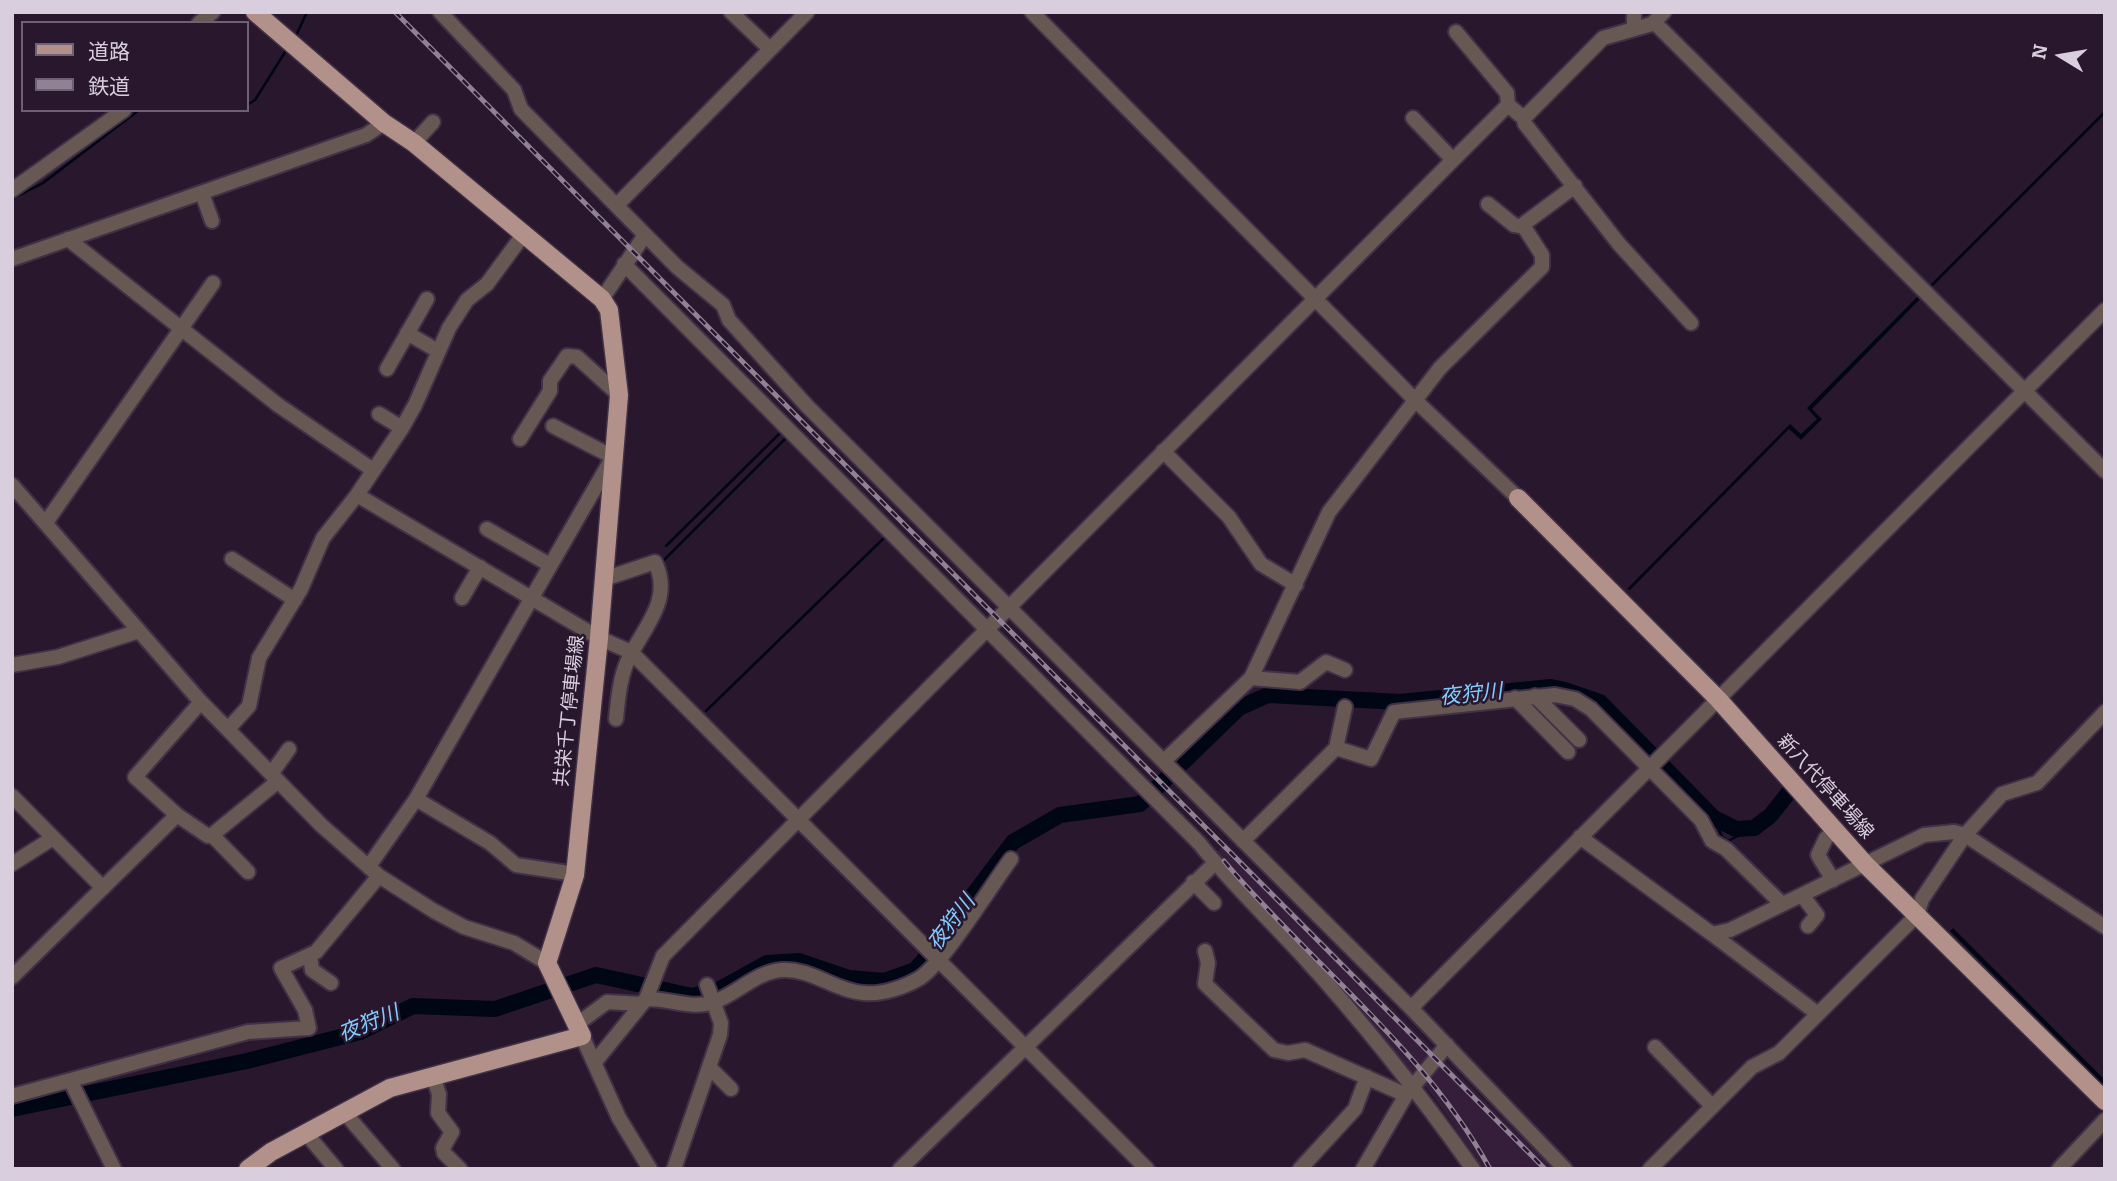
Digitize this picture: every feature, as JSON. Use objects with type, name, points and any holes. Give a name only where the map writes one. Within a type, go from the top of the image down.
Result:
[{"type":"main road","points":[[255,12],[384,123],[414,143],[602,299]]},
{"type":"main road","name":"共栄千丁停車場線","points":[[550,968],[575,874],[599,638],[619,395],[609,310],[602,299]]},
{"type":"main road","name":"新八代停車場線","points":[[1518,498],[1718,699],[1866,865],[2105,1101]]},
{"type":"main road","points":[[248,1169],[306,1132],[390,1088],[579,1030],[550,968]]},
{"type":"street","points":[[440,12],[514,90],[521,109],[677,267],[723,305],[729,320],[807,406],[1411,1008],[1564,1169]]},
{"type":"street","points":[[731,12],[770,49]]},
{"type":"street","points":[[617,205],[807,12]]},
{"type":"street","points":[[1032,12],[1317,297],[1417,402],[1518,498]]},
{"type":"street","points":[[1634,12],[1634,29]]},
{"type":"street","points":[[1523,117],[1603,38],[1634,29],[1659,17],[2098,464]]},
{"type":"street","points":[[1456,32],[1507,93],[1508,105],[1523,117],[1525,124],[1619,244],[1691,323]]},
{"type":"street","points":[[594,1063],[645,1000],[663,956],[1508,105]]},
{"type":"street","points":[[12,190],[121,112]]},
{"type":"street","points":[[1413,118],[1453,160]]},
{"type":"street","points":[[414,143],[433,122]]},
{"type":"street","points":[[12,260],[366,135],[384,123]]},
{"type":"street","points":[[1524,227],[1528,220],[1575,187]]},
{"type":"street","points":[[202,193],[212,221]]},
{"type":"street","points":[[1164,762],[1258,679],[1329,512],[1417,402],[1440,368],[1542,267],[1542,255],[1524,227],[1514,225],[1488,204]]},
{"type":"street","points":[[228,729],[249,706],[258,658],[295,600],[323,538],[357,495],[402,428],[438,351],[467,300],[487,284],[523,235]]},
{"type":"street","points":[[602,299],[645,235]]},
{"type":"street","points":[[68,239],[278,405],[373,470]]},
{"type":"street","points":[[624,264],[1158,802],[1301,954],[1473,1169]]},
{"type":"street","points":[[47,521],[183,330],[213,283]]},
{"type":"street","points":[[387,369],[427,299]]},
{"type":"street","points":[[1411,1008],[2105,310]]},
{"type":"street","points":[[407,333],[438,351]]},
{"type":"street","points":[[520,439],[567,356],[578,357],[619,395]]},
{"type":"street","points":[[379,414],[402,428]]},
{"type":"street","points":[[12,1096],[71,1084],[248,1032],[309,1028],[305,1010],[281,968],[316,952],[374,871],[613,455],[553,426]]},
{"type":"street","points":[[1164,451],[1229,517],[1261,564],[1296,585]]},
{"type":"street","points":[[12,485],[47,521],[201,702],[274,778],[374,871],[454,922],[514,943],[550,968]]},
{"type":"street","points":[[357,495],[599,638],[631,652],[1147,1169]]},
{"type":"street","points":[[487,529],[550,565]]},
{"type":"street","points":[[232,559],[295,600]]},
{"type":"street","points":[[604,579],[641,564],[655,562],[661,595],[657,610],[631,652],[619,695],[616,719]]},
{"type":"street","points":[[463,598],[480,568]]},
{"type":"street","points":[[12,665],[58,657],[139,631]]},
{"type":"street","points":[[1258,679],[1300,682],[1326,662],[1345,670]]},
{"type":"street","points":[[1535,695],[1579,740]]},
{"type":"street","points":[[1336,748],[1367,760],[1394,712],[1535,695],[1566,696],[1585,704],[1655,764],[1707,827],[1712,841],[1726,849],[1782,904]]},
{"type":"street","points":[[1515,698],[1568,752]]},
{"type":"street","points":[[201,702],[135,777],[177,815],[208,836],[274,778],[289,749]]},
{"type":"street","points":[[1243,841],[1336,748],[1345,707]]},
{"type":"street","points":[[1650,1169],[1752,1067],[1779,1053],[1917,915],[1922,898],[1965,835],[2006,790],[2037,783],[2105,712]]},
{"type":"street","points":[[12,796],[103,888]]},
{"type":"street","points":[[416,799],[489,843],[516,865],[575,874]]},
{"type":"street","points":[[12,976],[177,815]]},
{"type":"street","points":[[1833,880],[1818,855],[1826,838],[1835,831]]},
{"type":"street","points":[[1712,934],[1730,930],[1924,835],[1946,832],[1965,835],[2105,927]]},
{"type":"street","points":[[212,835],[248,872]]},
{"type":"street","points":[[1580,837],[1818,1014]]},
{"type":"street","points":[[12,864],[53,838]]},
{"type":"street","points":[[650,1169],[619,1118],[579,1030],[607,1002],[645,1000],[691,1005],[710,994],[784,970],[803,972],[863,993],[883,992],[921,977],[1011,859]]},
{"type":"street","points":[[900,1169],[1215,863]]},
{"type":"street","points":[[1194,882],[1214,903]]},
{"type":"street","points":[[1802,895],[1817,915],[1808,926]]},
{"type":"street","points":[[1205,951],[1208,962],[1205,984],[1274,1051],[1288,1053],[1305,1050],[1410,1092]]},
{"type":"street","points":[[310,956],[312,970],[331,983]]},
{"type":"street","points":[[674,1169],[720,1035],[721,1023],[710,994]]},
{"type":"street","points":[[1363,1169],[1410,1092],[1447,1045]]},
{"type":"street","points":[[1655,1047],[1713,1106]]},
{"type":"street","points":[[710,1068],[731,1089]]},
{"type":"street","points":[[433,1077],[439,1094],[438,1112],[452,1132],[443,1148],[444,1153],[460,1169]]},
{"type":"street","points":[[1300,1169],[1355,1109],[1367,1077]]},
{"type":"street","points":[[71,1084],[114,1169]]},
{"type":"street","points":[[344,1112],[393,1169]]},
{"type":"street","points":[[2059,1169],[2105,1120]]},
{"type":"street","points":[[306,1132],[336,1169]]},
{"type":"shaded area","points":[[2105,110],[2105,114],[1931,288],[1928,287]]},
{"type":"shaded area","points":[[1921,293],[1923,296],[1812,409],[1822,419],[1801,440],[1789,429],[1630,590],[1627,589],[1790,424],[1801,434],[1817,419],[1807,408]]},
{"type":"shaded area","points":[[1226,843],[1553,1169],[1484,1169],[1433,1096],[1350,1000],[1214,854]]},
{"type":"shaded area","points":[[1953,928],[2105,1080],[2105,1086],[1950,931]]},
{"type":"waterway","points":[[295,38],[307,12]]},
{"type":"waterway","points":[[248,104],[255,100],[287,49]]},
{"type":"waterway","points":[[12,199],[43,183],[136,112]]},
{"type":"waterway","points":[[666,546],[781,432]]},
{"type":"waterway","points":[[664,560],[786,438]]},
{"type":"waterway","points":[[706,711],[886,536]]},
{"type":"waterway","name":"夜狩川","points":[[12,1109],[247,1061],[360,1032],[413,1006],[495,1009],[596,975],[692,996],[720,989],[767,963],[799,961],[849,978],[884,981],[915,970],[1013,842],[1060,815],[1140,804],[1239,708],[1268,695],[1400,702],[1551,687],[1600,702],[1714,818],[1736,829],[1754,828],[1770,816],[1790,791]]},
{"type":"waterway","points":[[1714,818],[1722,837],[1728,841],[1754,828]]},
{"type":"railway","points":[[395,12],[1545,1169]]},
{"type":"railway","points":[[1224,861],[1433,1084],[1490,1169]]}]
